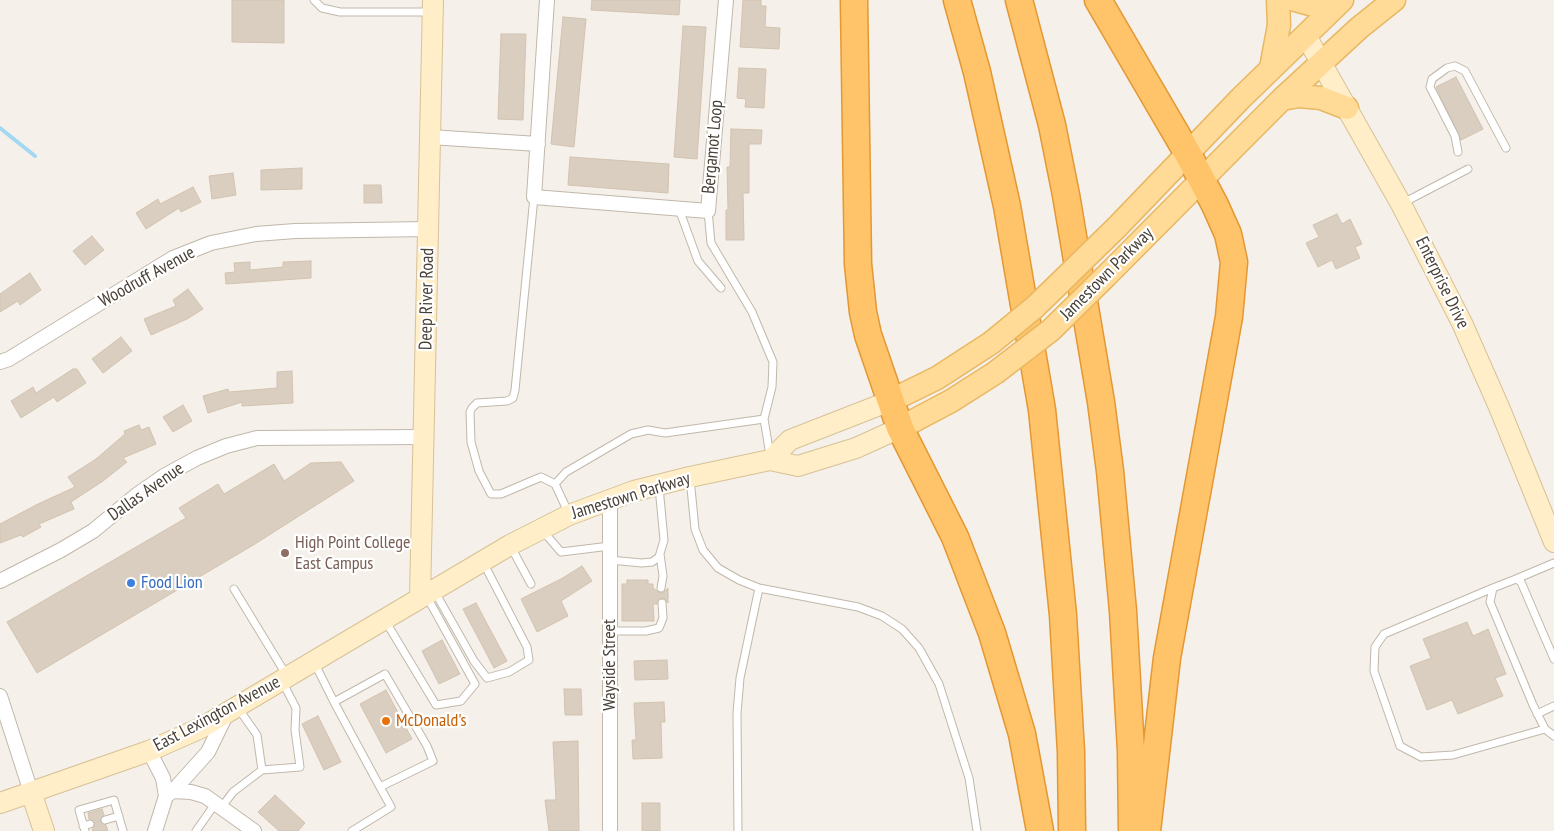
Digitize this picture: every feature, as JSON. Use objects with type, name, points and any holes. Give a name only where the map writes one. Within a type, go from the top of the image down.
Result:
[{"type":"highway","points":[[854,0],[860,289],[868,335],[900,428],[944,513],[992,633],[1022,734],[1040,831]]},
{"type":"highway","points":[[957,0],[979,82],[1003,187],[1042,410],[1063,615],[1070,742],[1072,831]]},
{"type":"highway","points":[[1019,0],[1044,96],[1064,186],[1101,402],[1110,471],[1123,611],[1131,750],[1132,831]]},
{"type":"highway","points":[[1098,0],[1188,154],[1228,234],[1234,262],[1229,317],[1167,658],[1147,831]]},
{"type":"main road","points":[[1271,68],[1280,24],[1278,0]]},
{"type":"main road","points":[[1295,0],[1313,5],[1340,2]]},
{"type":"main road","name":"Jamestown Parkway","points":[[900,428],[951,401],[995,372],[1051,330],[1282,99],[1321,62],[1394,0]]},
{"type":"main road","name":"Jamestown Parkway","points":[[890,401],[937,378],[991,343],[1035,307],[1117,227],[1271,68],[1340,2]]},
{"type":"main road","points":[[1282,99],[1299,96],[1321,98],[1347,108]]},
{"type":"street","points":[[534,197],[547,0]]},
{"type":"street","name":"Bergamot Loop","points":[[534,197],[708,211],[726,0]]},
{"type":"street","name":"Deep River Road","points":[[427,594],[424,437],[433,6]]},
{"type":"street","name":"Enterprise Drive","points":[[1306,36],[1401,204],[1481,364],[1554,542]]},
{"type":"street","points":[[430,137],[538,144]]},
{"type":"street","name":"Woodruff Avenue","points":[[0,362],[9,359],[173,258],[211,243],[256,234],[295,231],[428,229]]},
{"type":"street","name":"Jamestown Parkway","points":[[770,460],[790,440],[890,401]]},
{"type":"street","name":"Jamestown Parkway","points":[[427,594],[540,528],[610,499],[658,484],[770,460],[798,466],[856,448],[900,428]]},
{"type":"street","name":"Dallas Avenue","points":[[0,581],[61,550],[93,531],[138,494],[164,476],[197,458],[226,446],[257,438],[424,437]]},
{"type":"street","name":"Wayside Street","points":[[610,499],[610,831]]},
{"type":"street","name":"East Lexington Avenue","points":[[0,803],[149,751],[232,710],[427,594]]},
{"type":"street","points":[[0,696],[44,831]]},
{"type":"street","points":[[155,831],[170,794],[208,752],[232,710]]},
{"type":"street","points":[[149,751],[170,794]]},
{"type":"street","points":[[198,763],[199,782],[213,803]]},
{"type":"street","points":[[170,794],[185,791],[213,803],[254,831]]},
{"type":"lane","points":[[314,0],[322,8],[340,12],[433,6]]},
{"type":"lane","points":[[1458,152],[1455,136],[1430,87],[1432,79],[1447,68],[1455,66],[1465,70],[1506,148]]},
{"type":"lane","points":[[1401,204],[1468,169]]},
{"type":"lane","points":[[534,197],[513,398],[507,401],[477,403],[472,408],[470,412],[471,442],[479,471],[491,494],[501,494],[541,477],[555,484],[569,515]]},
{"type":"lane","points":[[678,208],[698,261],[722,288]]},
{"type":"lane","points":[[708,211],[711,243],[752,312],[773,362],[772,387],[764,419],[770,460]]},
{"type":"lane","points":[[555,484],[566,472],[631,434],[648,430],[664,433],[764,419]]},
{"type":"lane","points":[[690,477],[695,529],[703,550],[718,568],[739,580],[759,588],[858,607],[882,616],[902,629],[919,648],[939,684],[969,778],[977,831]]},
{"type":"lane","points":[[658,484],[664,540],[660,554],[663,576],[661,588]]},
{"type":"lane","points":[[540,528],[561,552],[610,546]]},
{"type":"lane","points":[[510,545],[531,584]]},
{"type":"lane","points":[[610,560],[652,562],[660,554]]},
{"type":"lane","points":[[427,594],[487,678],[509,672],[529,660],[527,647],[483,562]]},
{"type":"lane","points":[[1545,729],[1453,755],[1421,757],[1400,746],[1374,672],[1375,647],[1384,634],[1554,563]]},
{"type":"lane","points":[[1516,579],[1521,582],[1554,659]]},
{"type":"lane","points":[[738,831],[737,713],[740,678],[759,588]]},
{"type":"lane","points":[[1493,588],[1490,602],[1537,714],[1545,729],[1554,736]]},
{"type":"lane","points":[[196,831],[213,803],[233,792],[262,770],[300,767],[296,708],[284,678],[234,589]]},
{"type":"lane","points":[[385,619],[436,705],[462,701],[475,684],[427,594]]},
{"type":"lane","points":[[610,632],[646,631],[659,628],[663,618],[662,604]]},
{"type":"lane","points":[[314,662],[390,807],[352,831]]},
{"type":"lane","points":[[334,702],[384,674],[427,746],[433,761],[380,787]]},
{"type":"lane","points":[[1537,714],[1554,706]]},
{"type":"lane","points":[[232,710],[257,735],[262,770]]},
{"type":"lane","points":[[86,827],[79,810],[114,800],[123,831]]},
{"type":"lane","points":[[105,820],[119,816]]},
{"type":"building","points":[[232,0],[284,0],[284,43],[232,42]]},
{"type":"building","points":[[592,0],[680,0],[679,15],[591,10]]},
{"type":"building","points":[[743,0],[761,0],[761,6],[766,6],[765,27],[780,28],[779,49],[740,47]]},
{"type":"building","points":[[563,17],[586,19],[574,147],[551,144]]},
{"type":"building","points":[[683,26],[706,27],[697,159],[674,157]]},
{"type":"building","points":[[501,34],[526,34],[523,120],[498,119]]},
{"type":"building","points":[[739,68],[766,69],[764,108],[745,107],[746,99],[737,98]]},
{"type":"building","points":[[1456,77],[1483,129],[1461,140],[1436,87]]},
{"type":"building","points":[[731,129],[762,130],[761,144],[749,144],[749,193],[743,193],[744,240],[726,240],[726,210],[728,210],[727,167],[730,167]]},
{"type":"building","points":[[570,157],[669,164],[668,193],[568,185]]},
{"type":"building","points":[[302,168],[302,189],[261,190],[261,170]]},
{"type":"building","points":[[233,173],[236,195],[212,199],[209,176]]},
{"type":"building","points":[[364,185],[381,185],[382,203],[364,203]]},
{"type":"building","points":[[193,187],[201,202],[181,212],[179,208],[146,229],[136,213],[158,199],[160,204]]},
{"type":"building","points":[[1337,214],[1342,224],[1350,219],[1362,244],[1355,247],[1360,258],[1336,269],[1332,260],[1318,267],[1306,243],[1319,237],[1313,225]]},
{"type":"building","points":[[92,236],[104,250],[85,265],[73,251]]},
{"type":"building","points":[[311,261],[311,278],[226,284],[225,273],[235,272],[234,263],[250,262],[250,270],[283,267],[283,262]]},
{"type":"building","points":[[30,273],[41,290],[20,305],[18,301],[0,312],[0,294]]},
{"type":"building","points":[[188,289],[203,309],[187,319],[151,335],[144,319],[176,306],[173,300]]},
{"type":"building","points":[[121,337],[132,351],[103,373],[92,359]]},
{"type":"building","points":[[73,369],[77,369],[86,383],[57,402],[54,397],[21,418],[11,401],[33,387],[36,393]]},
{"type":"building","points":[[292,371],[293,403],[242,406],[242,402],[208,413],[203,396],[228,389],[229,392],[277,388],[277,372]]},
{"type":"building","points":[[183,405],[192,421],[173,432],[163,417]]},
{"type":"building","points":[[139,425],[141,430],[149,427],[156,444],[123,458],[127,462],[103,481],[71,502],[74,509],[39,524],[41,527],[23,537],[21,535],[0,543],[0,524],[75,487],[68,477],[96,459],[125,434],[124,431]]},
{"type":"building","name":"Food Lion","points":[[341,462],[354,481],[255,544],[37,673],[7,622],[186,518],[179,508],[218,484],[224,494],[274,464],[284,481],[311,463]]},
{"type":"building","points":[[582,566],[592,581],[561,601],[568,616],[537,632],[521,599]]},
{"type":"building","points":[[627,580],[648,580],[648,584],[653,584],[653,588],[660,593],[663,593],[668,588],[668,603],[662,598],[657,604],[653,604],[654,621],[622,621],[622,584],[627,584]]},
{"type":"building","points":[[476,603],[507,661],[494,668],[463,609]]},
{"type":"building","points":[[1467,622],[1473,636],[1488,629],[1506,674],[1495,678],[1503,696],[1458,714],[1452,700],[1427,710],[1410,666],[1431,658],[1423,639]]},
{"type":"building","points":[[442,640],[460,674],[439,684],[422,651]]},
{"type":"building","points":[[667,660],[668,679],[635,680],[634,661]]},
{"type":"building","points":[[564,689],[581,689],[582,715],[565,715]]},
{"type":"building","name":"McDonald's","points":[[386,690],[412,739],[386,753],[360,704]]},
{"type":"building","points":[[664,702],[665,722],[661,722],[662,758],[633,759],[632,740],[636,740],[634,703]]},
{"type":"building","points":[[318,716],[341,762],[324,770],[302,724]]},
{"type":"building","points":[[578,741],[579,831],[549,831],[545,800],[556,800],[553,742]]},
{"type":"building","points":[[275,795],[305,823],[298,831],[279,831],[258,812]]},
{"type":"building","points":[[642,803],[660,803],[660,831],[642,831]]},
{"type":"building","points":[[102,809],[104,815],[100,821],[106,825],[108,831],[92,831],[95,823],[89,819],[88,813]]},
{"type":"waterway","points":[[0,128],[35,156]]},
{"type":"place","name":"High Point College East Campus","points":[[285,553]]},
{"type":"place","name":"Food Lion","points":[[131,583]]},
{"type":"place","name":"McDonald's","points":[[386,721]]}]
